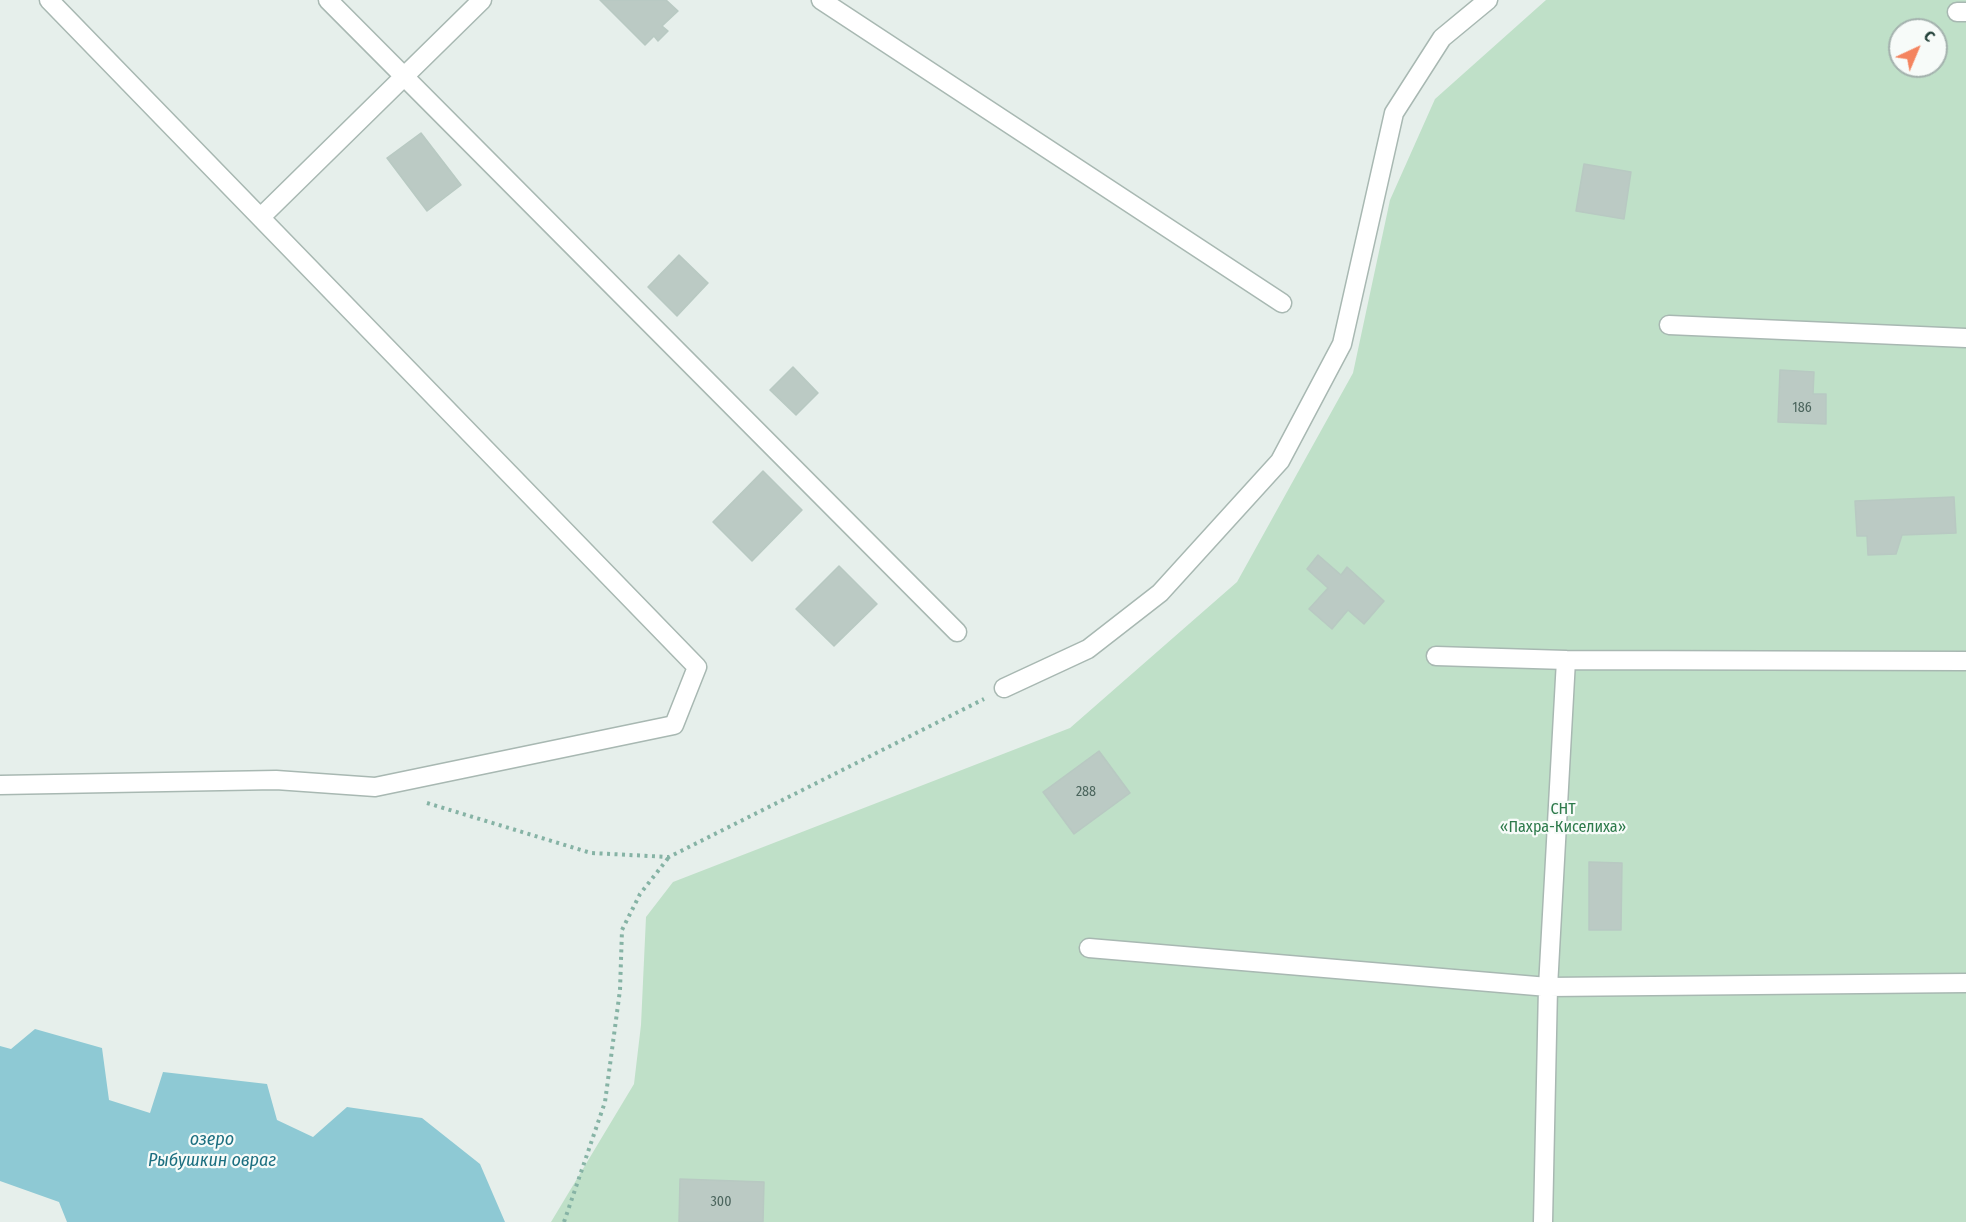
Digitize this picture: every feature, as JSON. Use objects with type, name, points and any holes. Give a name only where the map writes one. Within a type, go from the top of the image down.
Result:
[{"type":"street","points":[[0,785],[276,780],[375,787],[674,724],[697,667],[49,0]]},
{"type":"street","points":[[328,0],[957,632]]},
{"type":"street","points":[[261,217],[482,0]]},
{"type":"street","points":[[821,0],[1282,303]]},
{"type":"street","points":[[1004,688],[1088,649],[1160,593],[1280,461],[1342,344],[1394,113],[1442,38],[1488,0]]},
{"type":"street","points":[[1669,325],[1966,338]]},
{"type":"street","points":[[1436,656],[1566,660],[1966,661]]},
{"type":"street","points":[[1543,1222],[1548,987],[1566,660]]},
{"type":"street","points":[[1089,948],[1548,987],[1966,983]]},
{"type":"path","points":[[564,1222],[605,1102],[621,990],[622,930],[640,894],[669,857],[1004,688]]},
{"type":"path","points":[[420,801],[591,853],[669,857]]},
{"type":"green space","name":"СНТ «Пахра-Киселиха»","points":[[1546,0],[1966,0],[1966,1222],[551,1222],[634,1084],[641,1025],[646,917],[673,882],[1070,728],[1237,582],[1353,373],[1390,200],[1435,99]]},
{"type":"water","name":"озеро Рыбушкин овраг","points":[[35,1029],[102,1048],[109,1100],[150,1113],[163,1072],[267,1084],[277,1120],[313,1137],[347,1107],[422,1118],[480,1164],[505,1222],[67,1222],[59,1202],[0,1181],[0,1046],[11,1049]]},
{"type":"building","points":[[600,0],[666,0],[678,11],[662,26],[668,31],[658,41],[654,36],[645,45]]},
{"type":"building","points":[[421,133],[461,185],[427,211],[387,158]]},
{"type":"building","points":[[1584,164],[1631,172],[1624,219],[1576,211]]},
{"type":"building","points":[[679,255],[708,283],[677,316],[648,287]]},
{"type":"building","points":[[793,367],[818,393],[796,415],[770,390]]},
{"type":"building","points":[[1780,370],[1814,372],[1813,394],[1826,394],[1826,424],[1778,422]]},
{"type":"building","points":[[763,471],[802,510],[752,561],[713,522]]},
{"type":"building","points":[[1954,497],[1956,533],[1902,535],[1896,554],[1868,555],[1867,536],[1857,536],[1855,501]]},
{"type":"building","points":[[1318,555],[1341,575],[1347,567],[1384,601],[1364,624],[1348,610],[1332,629],[1309,609],[1328,588],[1307,569]]},
{"type":"building","points":[[839,566],[877,604],[834,646],[796,609]]},
{"type":"building","points":[[1099,751],[1130,793],[1074,834],[1043,792]]},
{"type":"building","points":[[1589,862],[1622,863],[1621,930],[1589,930]]},
{"type":"building","points":[[680,1179],[764,1182],[763,1222],[679,1222]]}]
